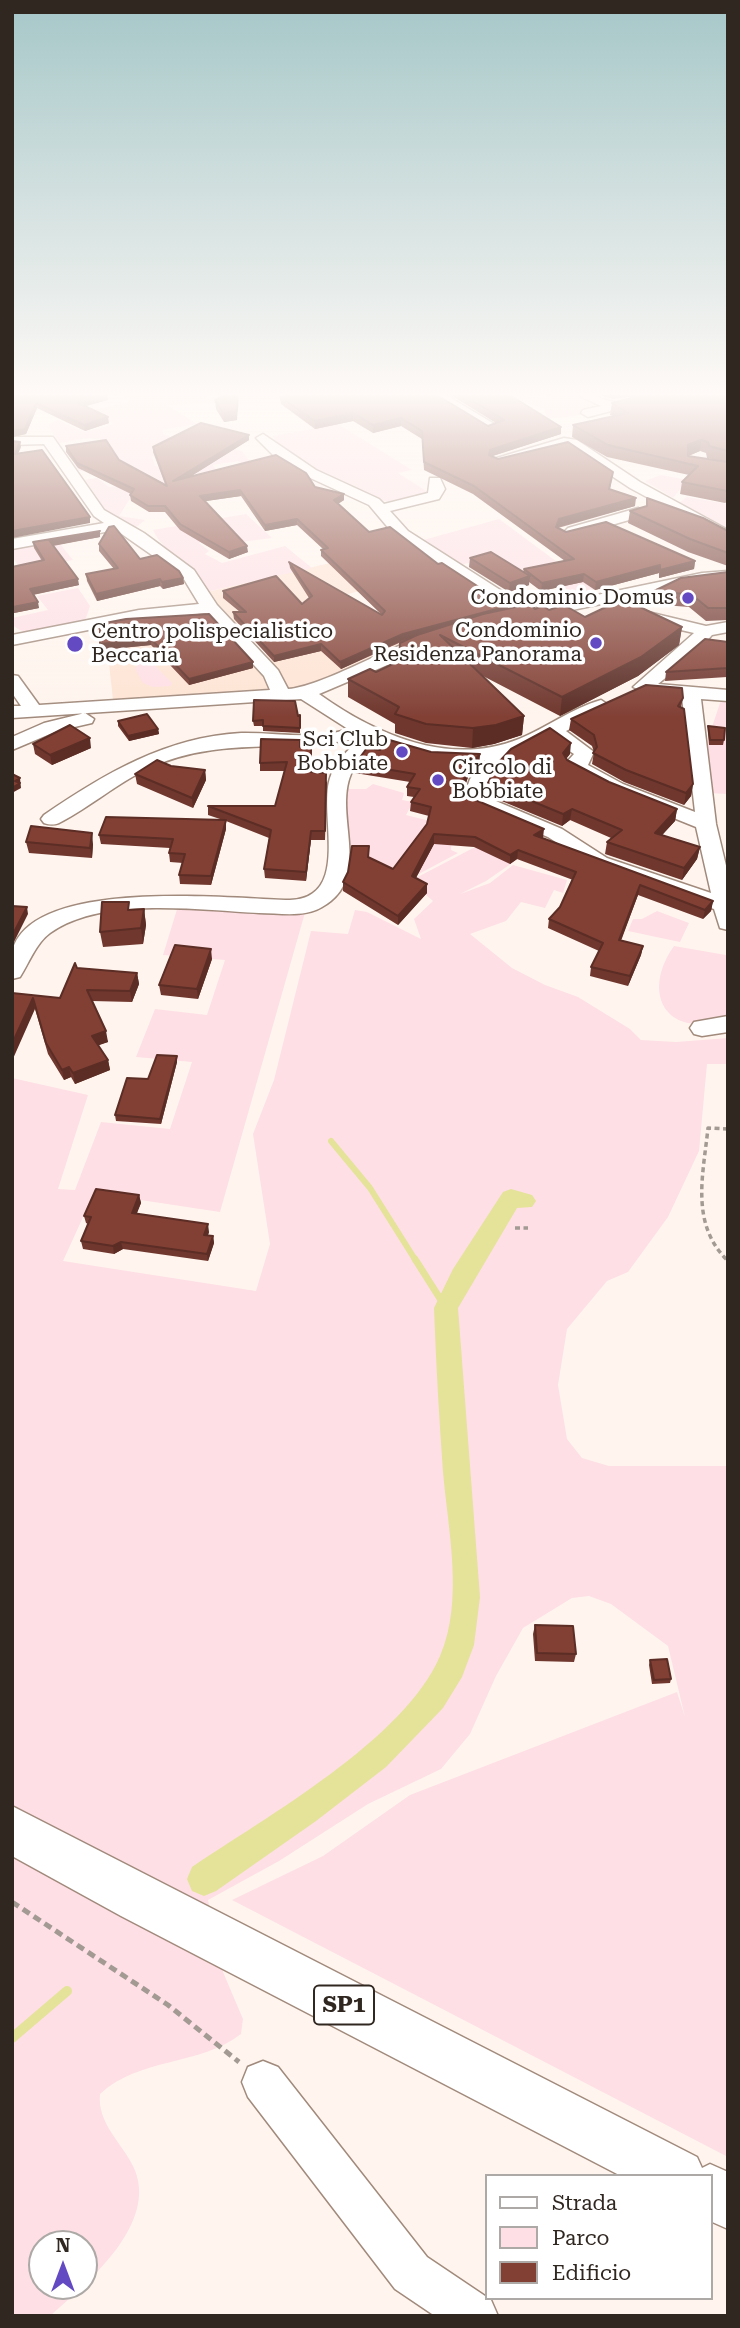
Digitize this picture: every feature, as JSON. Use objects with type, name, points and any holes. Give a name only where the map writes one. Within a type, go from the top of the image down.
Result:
[{"type":"main road","name":"SP1","points":[[12,1830],[138,1899],[674,2174]]},
{"type":"main road","points":[[712,2193],[728,2201]]},
{"type":"street","points":[[90,500],[99,513],[138,536],[188,573],[210,608],[272,674],[281,694]]},
{"type":"street","points":[[369,500],[381,509],[402,534],[527,614]]},
{"type":"street","points":[[381,509],[419,500]]},
{"type":"street","points":[[658,500],[725,543]]},
{"type":"street","points":[[565,533],[638,513]]},
{"type":"street","points":[[607,522],[631,534]]},
{"type":"street","points":[[12,544],[116,525]]},
{"type":"street","points":[[502,620],[643,592],[713,570]]},
{"type":"street","points":[[640,615],[631,600],[643,592]]},
{"type":"street","points":[[569,607],[607,605],[706,631],[728,627]]},
{"type":"street","points":[[12,640],[139,615],[210,608]]},
{"type":"street","points":[[51,819],[108,780],[169,752],[238,739],[367,738],[478,756],[501,752],[629,693],[689,650],[706,631]]},
{"type":"street","points":[[12,712],[305,693],[328,686],[378,660],[455,632]]},
{"type":"street","points":[[12,680],[33,710]]},
{"type":"street","points":[[629,693],[691,692],[728,696]]},
{"type":"street","points":[[691,692],[726,914]]},
{"type":"street","points":[[305,693],[367,738]]},
{"type":"street","points":[[12,744],[51,727],[109,713],[120,704]]},
{"type":"street","points":[[551,730],[584,752],[583,759],[574,765],[616,788],[715,834]]},
{"type":"street","points":[[12,972],[40,929],[90,911],[135,903],[284,906],[316,902],[332,883],[341,857],[337,789],[340,776],[367,738]]},
{"type":"street","points":[[501,752],[480,779],[474,799],[555,833],[600,862],[726,914]]},
{"type":"street","points":[[702,1028],[728,1024]]},
{"type":"street","points":[[263,2082],[411,2273],[475,2316]]},
{"type":"path","points":[[728,1129],[708,1128],[706,1161],[701,1169],[705,1226],[713,1249],[728,1261]]},
{"type":"path","points":[[515,1228],[528,1228]]},
{"type":"path","points":[[12,1902],[169,2005],[263,2082]]},
{"type":"shaded area","points":[[347,559],[379,586],[344,595],[408,644],[331,682],[285,691],[266,654],[308,639],[284,614],[230,626],[258,654],[268,689],[113,700],[109,664],[129,657],[127,626],[200,605],[207,592]]},
{"type":"green space","points":[[99,500],[129,500],[119,516],[145,520],[135,528],[107,512]]},
{"type":"green space","points":[[683,500],[702,500],[728,504],[728,529],[716,527],[679,503]]},
{"type":"green space","points":[[246,514],[272,538],[240,542],[225,534],[199,543],[209,551],[205,554],[222,563],[285,546],[312,568],[206,592],[201,582],[165,547],[153,530]]},
{"type":"green space","points":[[499,519],[600,594],[580,599],[542,572],[520,579],[486,558],[457,566],[420,541]]},
{"type":"green space","points":[[56,539],[73,560],[22,570],[12,557],[12,547]]},
{"type":"green space","points":[[78,588],[90,606],[85,621],[37,633],[19,630],[12,624],[12,618],[48,610],[37,596]]},
{"type":"green space","points":[[139,662],[152,663],[172,683],[171,686],[153,687],[143,683],[135,669]]},
{"type":"green space","points":[[721,700],[728,700],[728,794],[707,793],[702,757]]},
{"type":"green space","points":[[373,784],[404,793],[402,800],[413,802],[406,815],[446,825],[452,838],[451,850],[458,853],[402,883],[345,869],[343,789],[366,789]]},
{"type":"green space","points":[[500,834],[534,848],[486,881],[460,894],[490,883],[513,865],[567,880],[563,893],[554,890],[545,908],[521,902],[506,921],[470,934],[512,968],[545,985],[578,997],[630,1029],[641,1040],[676,1042],[728,1038],[728,1064],[707,1064],[699,1151],[668,1217],[628,1272],[607,1281],[567,1329],[558,1385],[567,1439],[582,1458],[609,1466],[728,1466],[728,2157],[232,1900],[323,1856],[410,1795],[677,1692],[685,1717],[668,1646],[611,1604],[589,1596],[572,1598],[523,1628],[496,1676],[470,1734],[441,1769],[368,1804],[279,1861],[208,1900],[223,1972],[243,2019],[241,2034],[207,2052],[133,2074],[100,2094],[102,2114],[133,2166],[139,2187],[137,2209],[129,2230],[98,2271],[98,2230],[28,2230],[28,2300],[68,2300],[50,2316],[12,2316],[12,1078],[88,1095],[58,1189],[75,1190],[101,1122],[170,1129],[192,1062],[136,1057],[155,1009],[207,1015],[225,960],[163,955],[178,906],[306,909],[220,1212],[94,1193],[63,1261],[256,1291],[270,1244],[253,1134],[274,1080],[311,931],[348,934],[355,910],[367,912],[421,939],[414,919],[433,901],[410,881]]},
{"type":"green space","points":[[657,911],[689,923],[680,942],[628,931],[633,919],[642,919]]},
{"type":"green space","points":[[674,946],[726,955],[728,1018],[707,1023],[689,1023],[675,1018],[665,1009],[660,996],[660,981],[664,964]]},
{"type":"building","points":[[12,500],[78,500],[90,517],[12,531]]},
{"type":"building","points":[[138,500],[203,500],[247,546],[229,552],[180,524],[165,506],[148,506]]},
{"type":"building","points":[[247,500],[335,500],[369,532],[390,527],[438,564],[442,563],[508,606],[403,634],[340,662],[321,644],[274,656],[233,612],[246,612],[223,591],[276,576],[302,604],[312,596],[289,562],[382,615],[385,611],[321,550],[328,548],[297,519],[265,525]]},
{"type":"building","points":[[493,500],[630,500],[559,519],[556,527],[566,532],[606,522],[695,561],[660,570],[660,565],[596,582],[584,574],[542,583],[524,569],[574,559]]},
{"type":"building","points":[[647,500],[652,500],[703,518],[728,531],[728,553],[690,539],[630,511],[647,506]]},
{"type":"building","points":[[114,526],[140,559],[157,555],[179,571],[183,578],[162,582],[160,579],[96,594],[86,574],[118,568],[99,544],[109,527]]},
{"type":"building","points":[[100,531],[49,540],[78,579],[30,589],[38,602],[13,607],[12,567],[44,560],[33,542]]},
{"type":"building","points":[[491,552],[530,576],[510,583],[470,558]]},
{"type":"building","points":[[728,572],[728,608],[708,608],[691,594],[652,592],[681,578]]},
{"type":"building","points":[[623,599],[682,627],[641,657],[562,697],[440,635],[524,716],[496,725],[473,728],[426,724],[395,714],[399,707],[348,679],[370,669],[376,672],[399,661],[400,643],[483,614],[530,604],[535,609],[543,606],[549,610],[564,605],[585,617]]},
{"type":"building","points":[[209,614],[253,662],[189,679],[151,639],[100,644],[100,624],[126,619]]},
{"type":"building","points":[[705,639],[728,642],[728,668],[666,672]]},
{"type":"building","points":[[646,685],[682,688],[683,698],[678,706],[684,709],[693,784],[686,793],[626,770],[593,753],[597,747],[594,735],[571,719]]},
{"type":"building","points":[[254,700],[295,701],[298,716],[300,715],[300,728],[263,726],[263,720],[253,721]]},
{"type":"building","points":[[147,714],[158,729],[128,736],[118,721]]},
{"type":"building","points":[[70,725],[90,738],[50,755],[33,744]]},
{"type":"building","points":[[708,726],[725,728],[724,740],[710,740]]},
{"type":"building","points":[[550,728],[571,743],[563,753],[567,760],[609,782],[677,809],[655,833],[700,847],[684,868],[607,842],[622,830],[572,809],[563,814],[488,783],[498,763],[511,749]]},
{"type":"building","points":[[261,739],[300,740],[300,747],[311,747],[311,772],[326,773],[325,831],[311,831],[306,872],[264,869],[271,830],[208,806],[275,806],[287,762],[260,763]]},
{"type":"building","points":[[386,739],[431,752],[480,754],[468,768],[461,789],[466,796],[544,829],[534,835],[713,901],[705,910],[640,885],[619,940],[643,946],[630,976],[591,967],[603,943],[549,919],[560,907],[576,872],[518,850],[510,855],[475,837],[434,834],[412,876],[427,884],[398,916],[343,882],[348,872],[352,846],[369,846],[368,857],[393,869],[427,824],[431,807],[411,802],[420,789],[407,787],[415,774],[355,764],[367,748],[380,750]]},
{"type":"building","points":[[157,760],[171,766],[205,770],[192,798],[135,774]]},
{"type":"building","points":[[12,774],[20,778],[15,781],[20,783],[12,788]]},
{"type":"building","points":[[106,817],[226,820],[211,876],[179,875],[185,854],[169,853],[173,839],[99,835]]},
{"type":"building","points":[[31,826],[92,833],[90,848],[26,842]]},
{"type":"building","points":[[102,902],[129,902],[128,910],[144,909],[141,928],[100,932]]},
{"type":"building","points":[[12,906],[27,907],[12,936]]},
{"type":"building","points":[[175,945],[211,949],[197,989],[159,985]]},
{"type":"building","points":[[75,963],[77,968],[137,973],[130,991],[87,990],[106,1031],[92,1036],[108,1060],[73,1073],[69,1067],[62,1070],[46,1043],[33,998],[12,1044],[12,993],[60,998]]},
{"type":"building","points":[[157,1055],[177,1056],[160,1119],[115,1115],[127,1078],[148,1079]]},
{"type":"building","points":[[96,1189],[139,1195],[132,1213],[208,1224],[204,1235],[213,1236],[207,1254],[121,1242],[113,1246],[81,1241],[91,1217],[84,1216]]},
{"type":"building","points":[[535,1625],[573,1626],[576,1654],[537,1653]]},
{"type":"building","points":[[667,1659],[671,1679],[654,1680],[650,1660]]},
{"type":"waterway","points":[[331,1141],[370,1188],[416,1261]]},
{"type":"waterway","points":[[204,1879],[305,1810],[375,1756],[406,1728],[432,1698],[451,1667],[463,1622],[465,1571],[446,1308],[462,1276],[511,1198],[524,1201]]},
{"type":"waterway","points":[[415,1259],[446,1308]]},
{"type":"waterway","points":[[12,2038],[67,1991]]},
{"type":"place","name":"Condominio Domus","points":[[688,598]]},
{"type":"place","name":"Condominio Residenza Panorama","points":[[596,643]]},
{"type":"place","name":"Centro polispecialistico Beccaria","points":[[75,644]]},
{"type":"place","name":"Sci Club Bobbiate","points":[[402,752]]},
{"type":"place","name":"Circolo di Bobbiate","points":[[438,780]]}]
